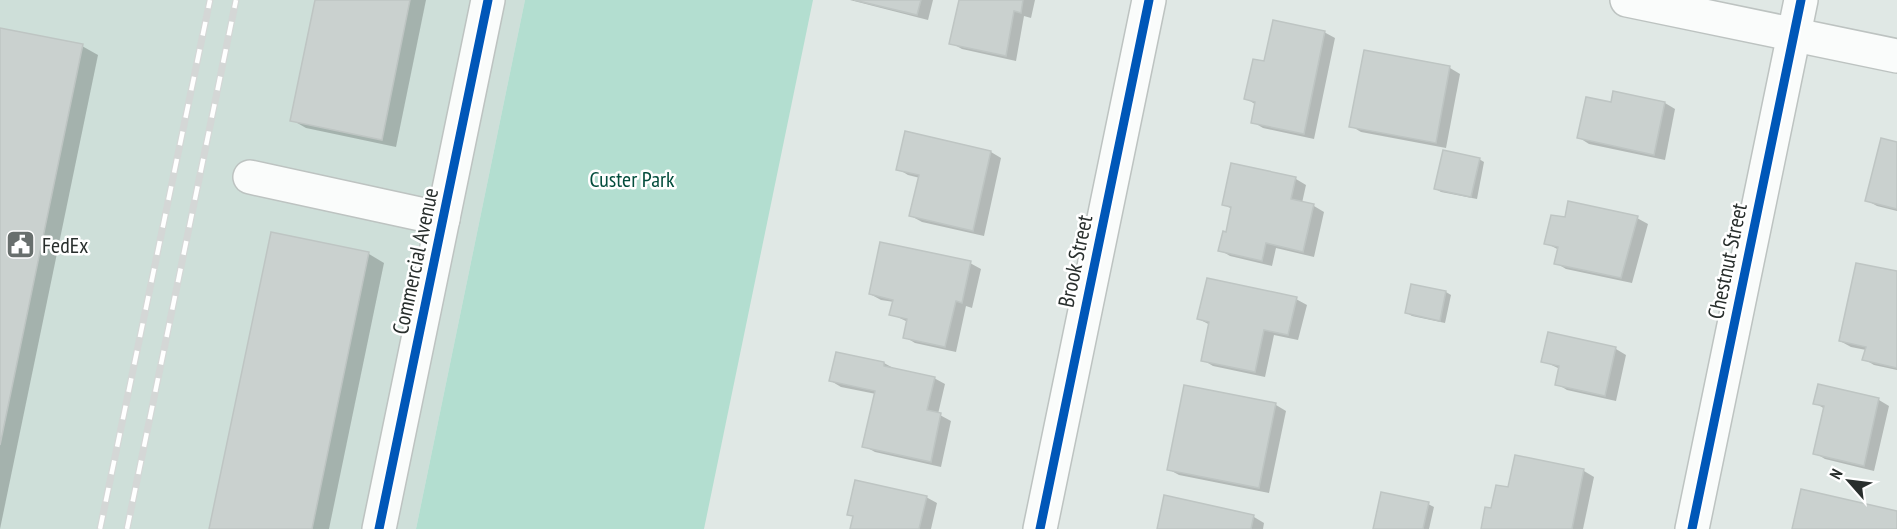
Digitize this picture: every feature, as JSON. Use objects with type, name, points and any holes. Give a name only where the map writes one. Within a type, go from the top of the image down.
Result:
[{"type":"street","name":"Commercial Avenue","points":[[379,529],[488,0]]},
{"type":"street","name":"Brook Street","points":[[1040,529],[1149,0]]},
{"type":"street","points":[[1627,0],[1897,56]]},
{"type":"street","name":"Chestnut Street","points":[[1692,529],[1801,0]]},
{"type":"street","points":[[250,177],[443,219]]},
{"type":"shaded area","points":[[0,0],[525,0],[416,529],[0,529]]},
{"type":"green space","name":"Custer Park","points":[[525,0],[813,0],[704,529],[416,529]]},
{"type":"building","points":[[315,0],[410,0],[382,140],[290,121]]},
{"type":"building","points":[[854,0],[921,0],[917,15]]},
{"type":"building","points":[[959,0],[1023,0],[1021,13],[1014,11],[1006,56],[949,44]]},
{"type":"building","points":[[1273,20],[1325,31],[1304,134],[1251,123],[1255,102],[1244,99],[1253,59],[1264,61]]},
{"type":"building","name":"FedEx","points":[[0,28],[83,44],[0,445]]},
{"type":"building","points":[[1364,50],[1450,66],[1436,143],[1349,127]]},
{"type":"building","points":[[1613,91],[1665,102],[1654,155],[1577,138],[1586,97],[1611,102]]},
{"type":"building","points":[[905,131],[991,151],[973,231],[909,216],[919,175],[896,170]]},
{"type":"building","points":[[1881,138],[1897,142],[1897,209],[1865,201]]},
{"type":"building","points":[[1443,150],[1480,158],[1471,197],[1434,189]]},
{"type":"building","points":[[1231,163],[1296,177],[1291,199],[1314,204],[1303,252],[1266,243],[1262,261],[1218,251],[1223,231],[1226,232],[1231,207],[1222,205]]},
{"type":"building","points":[[1568,201],[1638,216],[1621,278],[1554,264],[1558,247],[1544,244],[1551,215],[1565,217]]},
{"type":"building","points":[[271,232],[369,252],[312,529],[209,529]]},
{"type":"building","points":[[880,242],[971,261],[962,303],[956,301],[945,347],[903,338],[907,319],[889,315],[893,300],[869,294]]},
{"type":"building","points":[[1856,263],[1897,271],[1897,368],[1862,360],[1866,347],[1839,341]]},
{"type":"building","points":[[1207,278],[1297,297],[1288,335],[1264,330],[1255,372],[1201,361],[1209,322],[1197,319]]},
{"type":"building","points":[[1411,284],[1446,291],[1440,321],[1405,313]]},
{"type":"building","points":[[1548,332],[1616,347],[1605,396],[1555,385],[1559,366],[1541,362]]},
{"type":"building","points":[[836,352],[884,362],[884,366],[935,377],[927,410],[941,413],[931,462],[862,447],[875,391],[829,381]]},
{"type":"building","points":[[1818,384],[1879,398],[1864,466],[1813,454],[1824,406],[1813,404]]},
{"type":"building","points":[[1184,385],[1276,403],[1259,488],[1167,470]]},
{"type":"building","points":[[1515,455],[1584,469],[1572,529],[1481,529],[1485,507],[1491,508],[1496,485],[1508,487]]},
{"type":"building","points":[[855,480],[927,496],[919,529],[850,529],[853,516],[847,515]]},
{"type":"building","points":[[1801,489],[1897,511],[1897,529],[1792,529]]},
{"type":"building","points":[[1381,492],[1429,502],[1423,529],[1373,529]]},
{"type":"building","points":[[1164,495],[1254,515],[1251,529],[1157,529]]},
{"type":"railway","points":[[100,529],[210,0]]},
{"type":"railway","points":[[127,529],[236,0]]},
{"type":"cycle path","points":[[379,529],[488,0]]},
{"type":"cycle path","points":[[1040,529],[1149,0]]},
{"type":"cycle path","points":[[1692,529],[1801,0]]},
{"type":"place","name":"FedEx","points":[[21,245]]}]
